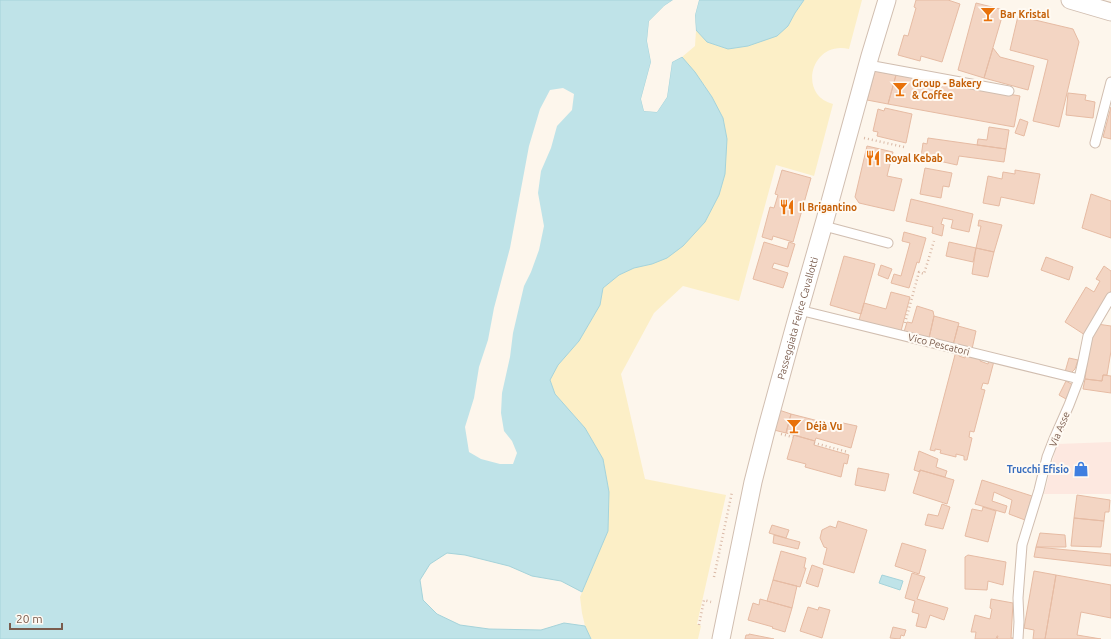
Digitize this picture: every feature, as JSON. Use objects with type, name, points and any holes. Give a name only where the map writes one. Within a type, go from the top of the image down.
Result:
[{"type":"street","name":"Passeggiata Felice Cavallotti","points":[[721,639],[753,482],[768,424],[824,226],[847,137],[887,0]]},
{"type":"street","points":[[1070,0],[1111,12]]},
{"type":"lane","points":[[868,65],[1009,91]]},
{"type":"lane","points":[[1095,143],[1111,82]]},
{"type":"lane","points":[[824,226],[888,243]]},
{"type":"lane","name":"Via Asse","points":[[1018,639],[1018,598],[1022,545],[1039,490],[1047,457],[1069,405],[1078,379],[1088,336],[1111,297]]},
{"type":"lane","name":"Vico Pescatori","points":[[799,310],[1078,379]]},
{"type":"path","points":[[847,137],[864,138],[904,148]]},
{"type":"path","points":[[902,335],[919,272],[924,274],[934,241]]},
{"type":"path","points":[[814,443],[848,452]]},
{"type":"path","points":[[699,625],[704,600],[711,602]]},
{"type":"shaded area","name":"Trucchi Efisio","points":[[1111,442],[1111,494],[1044,494],[1057,444]]},
{"type":"sand","points":[[804,0],[862,0],[849,49],[836,48],[825,53],[818,60],[813,70],[812,80],[815,90],[822,99],[833,104],[814,176],[776,165],[739,301],[683,286],[654,313],[621,374],[645,479],[726,495],[697,624],[701,626],[698,639],[591,639],[585,626],[580,597],[608,531],[609,492],[603,459],[585,428],[555,394],[550,380],[558,365],[579,341],[600,305],[603,288],[619,275],[634,268],[652,264],[723,118],[705,86],[682,57],[695,46],[696,30],[707,42],[728,49],[748,46],[788,26]]},
{"type":"water","points":[[0,0],[673,0],[664,6],[649,21],[647,41],[651,62],[641,99],[644,111],[657,112],[667,97],[672,62],[682,57],[695,72],[712,97],[723,118],[727,139],[725,174],[719,195],[705,222],[683,246],[667,258],[652,264],[634,268],[619,275],[603,288],[600,305],[579,341],[558,365],[550,380],[555,394],[585,428],[603,459],[609,492],[608,531],[582,592],[561,581],[532,576],[509,566],[465,555],[447,553],[430,564],[420,580],[423,600],[437,614],[460,625],[489,629],[541,630],[564,623],[585,626],[591,639],[0,639]]},
{"type":"water","points":[[699,0],[804,0],[788,26],[777,36],[748,46],[728,49],[707,42],[696,30],[695,15]]},
{"type":"water","points":[[882,575],[903,581],[900,590],[879,583]]},
{"type":"pier","points":[[675,0],[651,22],[649,40],[653,62],[643,99],[646,109],[656,110],[665,96],[670,61],[683,56],[672,62],[667,97],[657,112],[644,111],[641,99],[651,62],[647,41],[649,21],[664,6]]},
{"type":"pier","points":[[696,0],[699,0],[695,15],[696,33],[694,31],[693,15]]},
{"type":"pier","points":[[563,88],[574,94],[572,110],[557,126],[551,148],[541,171],[538,193],[544,226],[539,250],[524,286],[513,333],[510,357],[502,393],[501,413],[504,431],[512,441],[517,453],[513,464],[500,464],[481,459],[469,452],[465,427],[474,398],[479,367],[488,340],[494,308],[510,248],[529,146],[540,109],[550,90]]},
{"type":"building","points":[[916,0],[948,0],[960,4],[942,62],[921,56],[920,61],[898,55],[904,35],[908,36],[916,8],[914,7]]},
{"type":"building","points":[[976,3],[1004,10],[984,78],[958,70]]},
{"type":"building","points":[[1018,16],[1073,29],[1079,42],[1059,127],[1033,121],[1048,60],[1010,50]]},
{"type":"building","points":[[993,48],[1000,57],[1034,66],[1028,90],[984,78]]},
{"type":"building","points":[[875,71],[896,75],[888,104],[867,100]]},
{"type":"building","points":[[896,75],[1020,96],[1014,127],[888,104]]},
{"type":"building","points":[[1068,93],[1086,95],[1085,100],[1095,102],[1093,118],[1066,115]]},
{"type":"building","points":[[1111,107],[1111,139],[1103,137]]},
{"type":"building","points":[[885,108],[912,114],[906,143],[877,136],[878,132],[873,131],[878,109],[884,111]]},
{"type":"building","points":[[1020,119],[1028,122],[1024,136],[1015,133]]},
{"type":"building","points":[[989,127],[1009,130],[1006,149],[977,145],[978,139],[987,140]]},
{"type":"building","points":[[928,138],[1006,149],[1004,162],[959,156],[957,165],[921,157],[923,143],[927,144]]},
{"type":"building","points":[[867,146],[893,152],[887,176],[902,179],[894,211],[859,203],[855,197]]},
{"type":"building","points":[[925,168],[952,173],[949,187],[943,186],[941,198],[920,194]]},
{"type":"building","points":[[782,170],[811,178],[793,242],[773,236],[772,240],[762,237],[770,207],[774,208],[778,195],[775,194]]},
{"type":"building","points":[[1015,170],[1040,174],[1034,204],[1001,197],[999,206],[983,203],[988,176],[1002,179],[1003,172],[1015,174]]},
{"type":"building","points":[[1091,194],[1111,201],[1111,238],[1082,228]]},
{"type":"building","points":[[911,199],[973,214],[969,232],[951,228],[953,220],[943,218],[941,224],[944,225],[942,236],[932,233],[933,227],[906,221]]},
{"type":"building","points":[[979,220],[1002,225],[994,252],[976,248],[981,226],[978,226]]},
{"type":"building","points":[[904,232],[926,238],[919,263],[917,262],[909,288],[891,283],[894,274],[901,276],[910,243],[902,241]]},
{"type":"building","points":[[764,242],[787,249],[789,242],[795,244],[788,267],[774,263],[772,268],[788,273],[783,288],[753,279]]},
{"type":"building","points":[[949,242],[976,248],[973,262],[946,256]]},
{"type":"building","points":[[976,248],[994,252],[988,277],[972,274]]},
{"type":"building","points":[[844,256],[875,264],[861,314],[830,305]]},
{"type":"building","points":[[1046,257],[1073,267],[1069,280],[1041,270]]},
{"type":"building","points":[[881,265],[892,269],[888,279],[878,275]]},
{"type":"building","points":[[1104,266],[1111,271],[1111,291],[1085,335],[1065,322],[1086,287],[1094,292],[1100,281],[1096,279]]},
{"type":"building","points":[[891,292],[910,297],[901,331],[859,320],[864,303],[886,309]]},
{"type":"building","points":[[917,306],[933,311],[934,316],[929,338],[904,332],[907,322],[912,323]]},
{"type":"building","points":[[934,316],[959,323],[953,345],[929,338]]},
{"type":"building","points":[[1097,324],[1111,326],[1111,351],[1107,375],[1103,375],[1102,381],[1085,379],[1091,334]]},
{"type":"building","points":[[958,326],[976,331],[972,349],[953,345]]},
{"type":"building","points":[[956,351],[960,352],[959,356],[965,358],[966,354],[981,358],[980,361],[988,364],[989,360],[994,361],[988,384],[983,383],[981,389],[985,390],[974,432],[970,431],[969,437],[972,438],[967,460],[964,460],[964,456],[956,454],[956,457],[940,453],[941,450],[930,450]]},
{"type":"building","points":[[1069,358],[1078,360],[1075,369],[1071,373],[1065,372]]},
{"type":"building","points":[[1103,375],[1111,376],[1111,393],[1083,389],[1085,379],[1102,381]]},
{"type":"building","points":[[1066,381],[1073,385],[1066,399],[1059,395]]},
{"type":"building","points":[[779,410],[791,414],[786,433],[774,430]]},
{"type":"building","points":[[791,414],[842,427],[843,423],[857,426],[851,448],[816,438],[815,441],[786,433]]},
{"type":"building","points":[[794,435],[815,441],[814,445],[849,455],[847,464],[844,463],[841,477],[805,467],[806,464],[787,459]]},
{"type":"building","points":[[919,451],[938,459],[936,467],[947,471],[945,477],[920,470],[920,472],[914,470]]},
{"type":"building","points":[[858,468],[889,474],[885,491],[855,485]]},
{"type":"building","points":[[920,470],[954,480],[947,504],[913,493]]},
{"type":"building","points":[[982,480],[1032,496],[1025,520],[1009,514],[1012,500],[994,492],[992,501],[1007,506],[1005,513],[975,504]]},
{"type":"building","points":[[1077,495],[1110,500],[1109,512],[1105,512],[1104,521],[1074,518]]},
{"type":"building","points":[[942,504],[950,507],[943,529],[925,525],[928,514],[938,516]]},
{"type":"building","points":[[983,507],[996,511],[988,542],[965,536],[972,509],[982,511]]},
{"type":"building","points":[[1074,518],[1104,521],[1101,547],[1071,546]]},
{"type":"building","points":[[838,521],[867,530],[854,573],[823,564],[827,548],[824,547],[820,538],[822,530],[830,526],[836,528]]},
{"type":"building","points":[[772,525],[789,530],[786,538],[769,533]]},
{"type":"building","points":[[1040,533],[1065,535],[1066,547],[1036,547]]},
{"type":"building","points":[[774,535],[800,542],[798,549],[773,543]]},
{"type":"building","points":[[902,543],[926,550],[919,574],[895,566]]},
{"type":"building","points":[[1036,547],[1111,554],[1111,566],[1034,557]]},
{"type":"building","points":[[781,551],[806,558],[804,568],[806,568],[800,587],[773,580]]},
{"type":"building","points":[[968,555],[1006,562],[1003,585],[988,581],[987,590],[965,589],[965,557]]},
{"type":"building","points":[[812,565],[823,569],[818,587],[806,583]]},
{"type":"building","points":[[1034,571],[1056,575],[1045,639],[1033,639],[1034,630],[1024,628]]},
{"type":"building","points":[[912,573],[925,577],[917,599],[948,608],[944,620],[930,615],[926,628],[916,626],[919,614],[912,612],[915,601],[905,598]]},
{"type":"building","points":[[1056,575],[1111,585],[1111,618],[1081,612],[1077,635],[1101,639],[1045,639]]},
{"type":"building","points":[[773,580],[797,586],[792,608],[767,601]]},
{"type":"building","points":[[760,599],[792,608],[785,632],[748,620],[753,603],[759,605]]},
{"type":"building","points":[[991,599],[1013,603],[1011,638],[1015,639],[997,639],[997,636],[996,639],[975,639],[976,632],[971,632],[975,615],[990,619],[992,609],[990,608]]},
{"type":"building","points":[[808,607],[818,610],[819,607],[830,610],[822,638],[800,631]]},
{"type":"building","points":[[893,627],[906,630],[904,636],[901,635],[900,639],[890,638]]},
{"type":"building","points":[[749,634],[774,639],[745,639],[746,635]]},
{"type":"place","name":"Bar Kristal","points":[[988,14]]},
{"type":"place","name":"Group - Bakery & Coffee","points":[[900,89]]},
{"type":"place","name":"Royal Kebab","points":[[873,158]]},
{"type":"place","name":"Il Brigantino","points":[[787,207]]},
{"type":"place","name":"Déjà Vu","points":[[794,426]]},
{"type":"place","name":"Trucchi Efisio","points":[[1081,469]]}]
